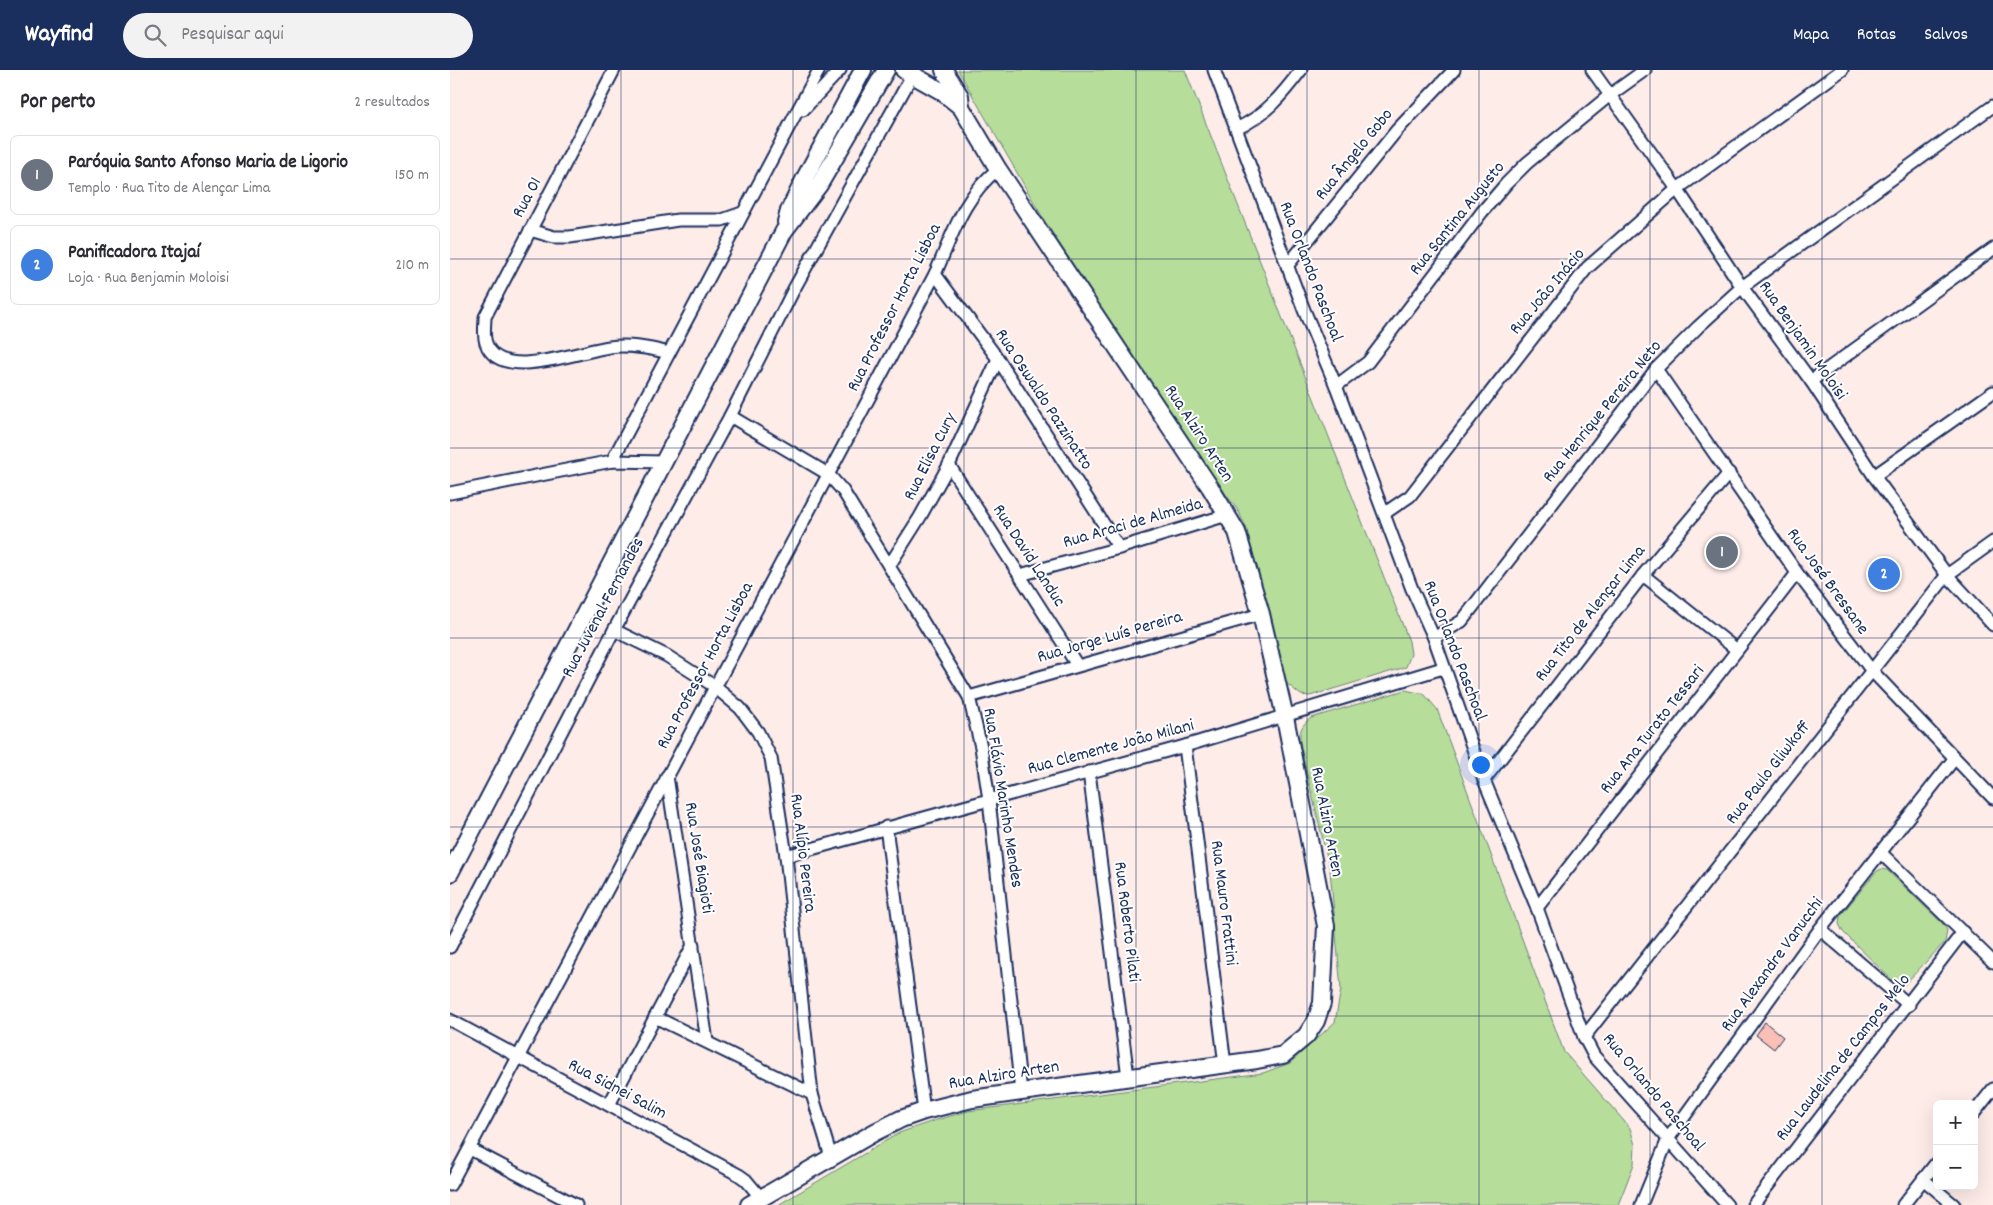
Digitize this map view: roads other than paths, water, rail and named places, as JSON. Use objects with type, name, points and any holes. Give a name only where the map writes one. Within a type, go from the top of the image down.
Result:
[{"type":"street","name":"Rua 01","points":[[614,70],[485,317],[486,345],[500,360],[522,365],[610,347],[645,347],[669,352]]},
{"type":"street","points":[[612,461],[819,70]]},
{"type":"street","points":[[779,143],[792,122],[840,70]]},
{"type":"street","points":[[784,232],[789,211],[863,70]]},
{"type":"street","points":[[784,232],[819,185],[886,70]]},
{"type":"street","name":"Rua Alziro Arten","points":[[944,70],[960,96],[961,107]]},
{"type":"street","name":"Rua Orlando Paschoal","points":[[1214,70],[1287,266],[1385,513],[1412,589],[1434,638],[1484,780],[1537,908],[1584,1036],[1594,1056],[1727,1205]]},
{"type":"street","points":[[1236,129],[1265,112],[1301,70]]},
{"type":"street","name":"Rua Ângelo Gobo","points":[[1287,266],[1407,118],[1454,70]]},
{"type":"street","name":"Rua Benjamin Moloisi","points":[[1592,70],[1677,189],[1742,287],[1810,381],[1874,476],[1947,575],[1993,625]]},
{"type":"street","name":"Rua Santina Augusto","points":[[1336,386],[1368,362],[1482,212],[1506,184],[1527,163],[1610,95],[1644,70]]},
{"type":"street","name":"Rua João Inácio","points":[[1385,513],[1410,496],[1587,268],[1677,189],[1842,70]]},
{"type":"street","name":"Rua Juvenal Fernandes","points":[[450,947],[614,630],[730,416],[794,289],[911,71]]},
{"type":"street","name":"Rua Alziro Arten","points":[[755,1202],[831,1157],[901,1119],[924,1111],[972,1099],[1283,1055],[1306,1036],[1316,1021],[1322,1003],[1326,926],[1285,717],[1262,614],[1237,532],[998,169],[961,107],[911,71]]},
{"type":"street","name":"Rua Henrique Pereira Neto","points":[[1434,638],[1462,621],[1656,369],[1698,327],[1742,287],[1993,106]]},
{"type":"street","name":"Rua Professor Horta Lisboa","points":[[450,1185],[935,274],[969,198],[981,182],[998,169]]},
{"type":"street","points":[[530,230],[554,237],[570,237],[678,220],[722,220],[742,213]]},
{"type":"street","name":"Rua Juvenal Fernandes","points":[[450,874],[784,232]]},
{"type":"street","points":[[1810,381],[1993,249]]},
{"type":"street","name":"Rua Oswaldo Pazzinatto","points":[[935,274],[998,359],[1119,548]]},
{"type":"street","name":"Rua Elisa Cury","points":[[889,566],[920,517],[949,465],[998,359]]},
{"type":"street","name":"Rua José Bressane","points":[[1656,369],[1797,573],[1872,671],[1993,798]]},
{"type":"street","points":[[1874,476],[1993,392]]},
{"type":"street","points":[[730,416],[828,474]]},
{"type":"street","points":[[450,493],[612,461],[665,462]]},
{"type":"street","name":"Rua David Landuc","points":[[949,465],[1077,665]]},
{"type":"street","name":"Rua Tito de Alençar Lima","points":[[1484,780],[1643,575],[1729,473]]},
{"type":"street","name":"Rua Flávio Marinho Mendes","points":[[828,474],[855,510],[969,697],[981,748],[989,800],[1021,1092]]},
{"type":"street","name":"Rua Araci de Almeida","points":[[1020,575],[1119,548],[1227,515]]},
{"type":"street","name":"Rua Paulo Gliwkoff","points":[[1584,1036],[1947,575],[1993,542]]},
{"type":"street","name":"Rua Ana Turato Tessari","points":[[1537,908],[1797,573]]},
{"type":"street","points":[[1643,575],[1737,650]]},
{"type":"street","name":"Rua Jorge Luís Pereira","points":[[969,697],[1262,614]]},
{"type":"street","name":"Rua Alípio Pereira","points":[[614,630],[667,656],[714,686],[740,708],[758,732],[771,758],[786,856],[812,1094],[831,1157]]},
{"type":"street","name":"Rua Clemente João Milani","points":[[786,856],[1186,746],[1444,668]]},
{"type":"street","name":"Rua Mauro Frattini","points":[[1186,746],[1225,1064]]},
{"type":"street","name":"Rua Alexandre Vanucchi","points":[[1640,1205],[1668,1139],[1820,929],[1954,759]]},
{"type":"street","name":"Rua Roberto Pilati","points":[[1089,772],[1128,1077]]},
{"type":"street","name":"Rua José Biagioti","points":[[667,776],[707,1041]]},
{"type":"street","points":[[886,828],[924,1111]]},
{"type":"street","points":[[1880,852],[1993,962]]},
{"type":"street","points":[[1820,929],[1909,1005]]},
{"type":"street","name":"Rua Laudelina de Campos Melo","points":[[1753,1205],[1909,1005],[1963,932]]},
{"type":"street","points":[[609,1105],[693,945]]},
{"type":"street","points":[[656,1017],[812,1094]]},
{"type":"street","name":"Rua Sidnei Salim","points":[[450,1020],[739,1175],[746,1180],[755,1202]]},
{"type":"street","points":[[1978,1108],[1993,1089]]},
{"type":"street","points":[[470,1149],[576,1205]]},
{"type":"street","points":[[1903,1205],[1933,1167]]},
{"type":"street","points":[[1923,1179],[1954,1205]]},
{"type":"place","name":"Paróquia Santo Afonso Maria de Ligorio","points":[[1722,552]]},
{"type":"place","name":"Panificadora Itajaí","points":[[1884,574]]}]
